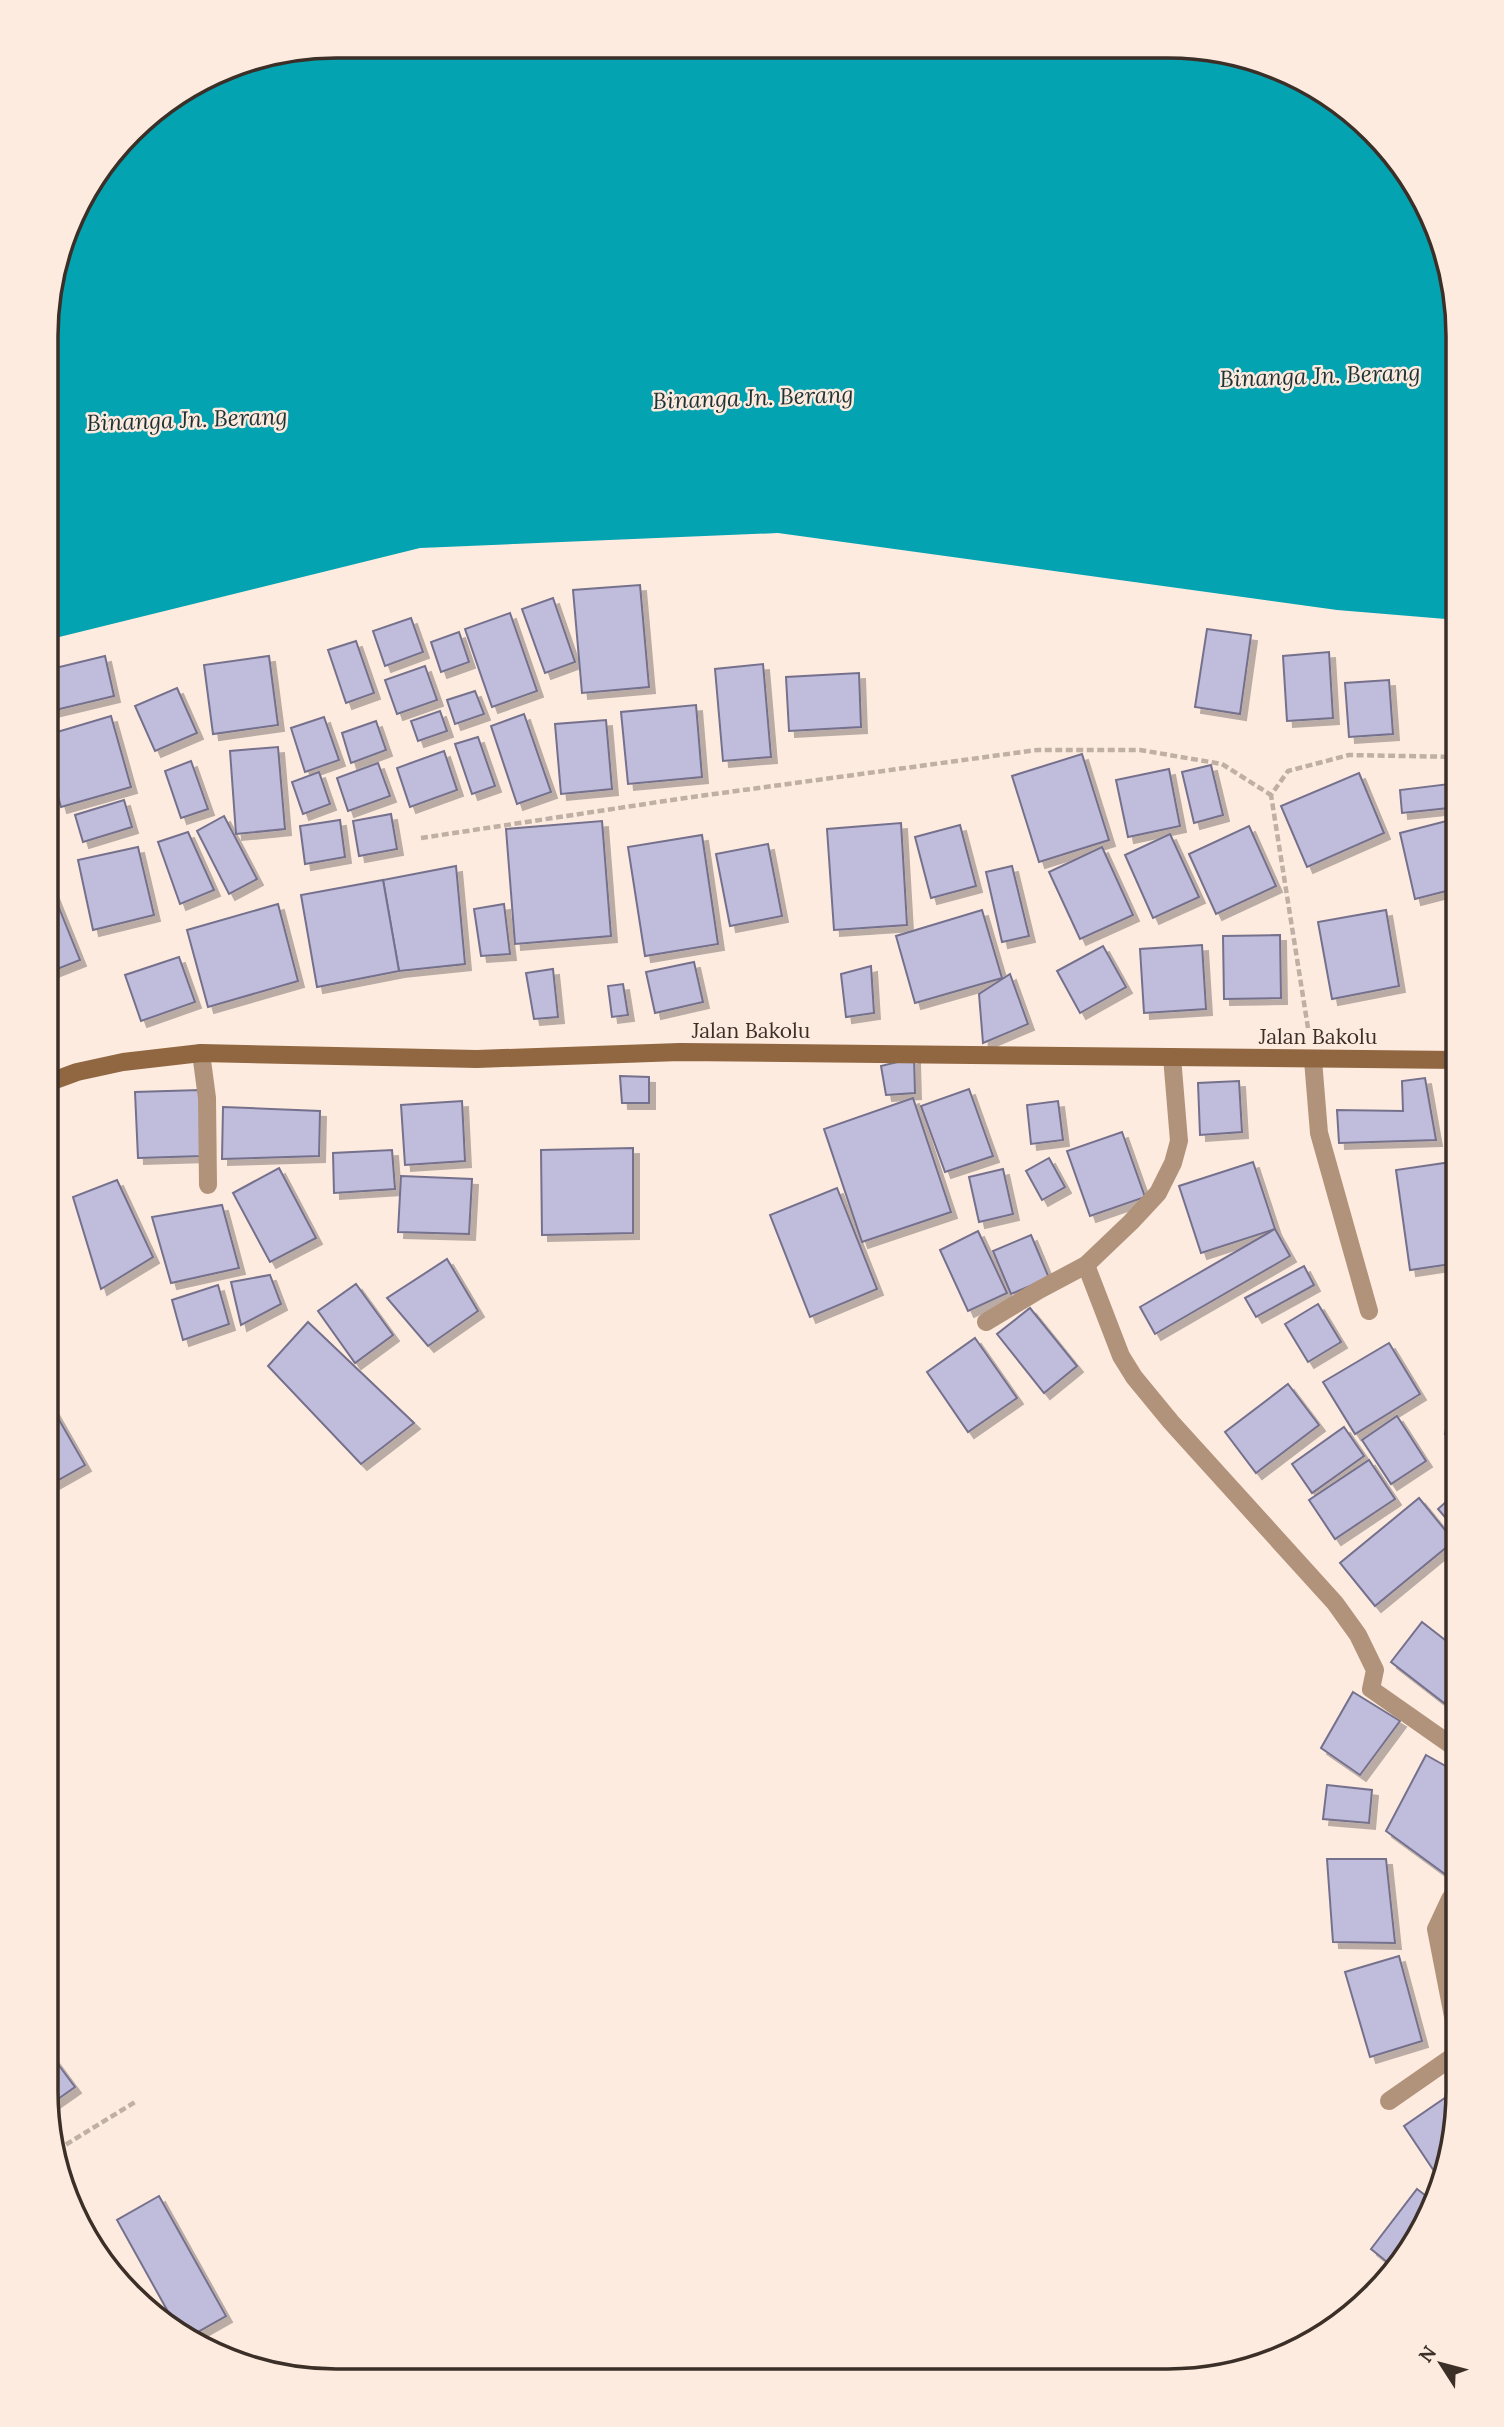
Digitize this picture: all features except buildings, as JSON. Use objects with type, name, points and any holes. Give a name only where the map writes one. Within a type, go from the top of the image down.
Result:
[{"type":"main road","name":"Jalan Bakolu","points":[[58,1079],[123,1062],[201,1053],[477,1059],[680,1052],[1446,1060]]},
{"type":"street","points":[[201,1053],[207,1098],[208,1185]]},
{"type":"street","points":[[986,1322],[1086,1265],[1132,1222],[1158,1193],[1173,1163],[1180,1140],[1172,1057]]},
{"type":"street","points":[[1313,1060],[1319,1133],[1369,1311]]},
{"type":"street","points":[[1086,1265],[1121,1356],[1134,1377],[1171,1422],[1335,1603],[1357,1635],[1375,1670],[1371,1689],[1446,1742]]},
{"type":"street","points":[[1446,1908],[1436,1929],[1446,1980]]},
{"type":"street","points":[[1389,2101],[1446,2061]]},
{"type":"path","points":[[421,838],[1037,750],[1140,750],[1222,764],[1271,795]]},
{"type":"path","points":[[1313,1060],[1271,795],[1288,771],[1349,755],[1446,757]]},
{"type":"path","points":[[63,2146],[135,2102]]},
{"type":"water","name":"Binanga Jn. Berang","points":[[317,58],[1205,60],[1240,67],[1275,79],[1338,115],[1365,139],[1389,166],[1418,213],[1432,246],[1446,317],[1446,619],[1337,610],[778,533],[420,548],[58,637],[58,317],[72,246],[86,213],[105,181],[139,139],[181,105],[213,86],[246,72]]}]
